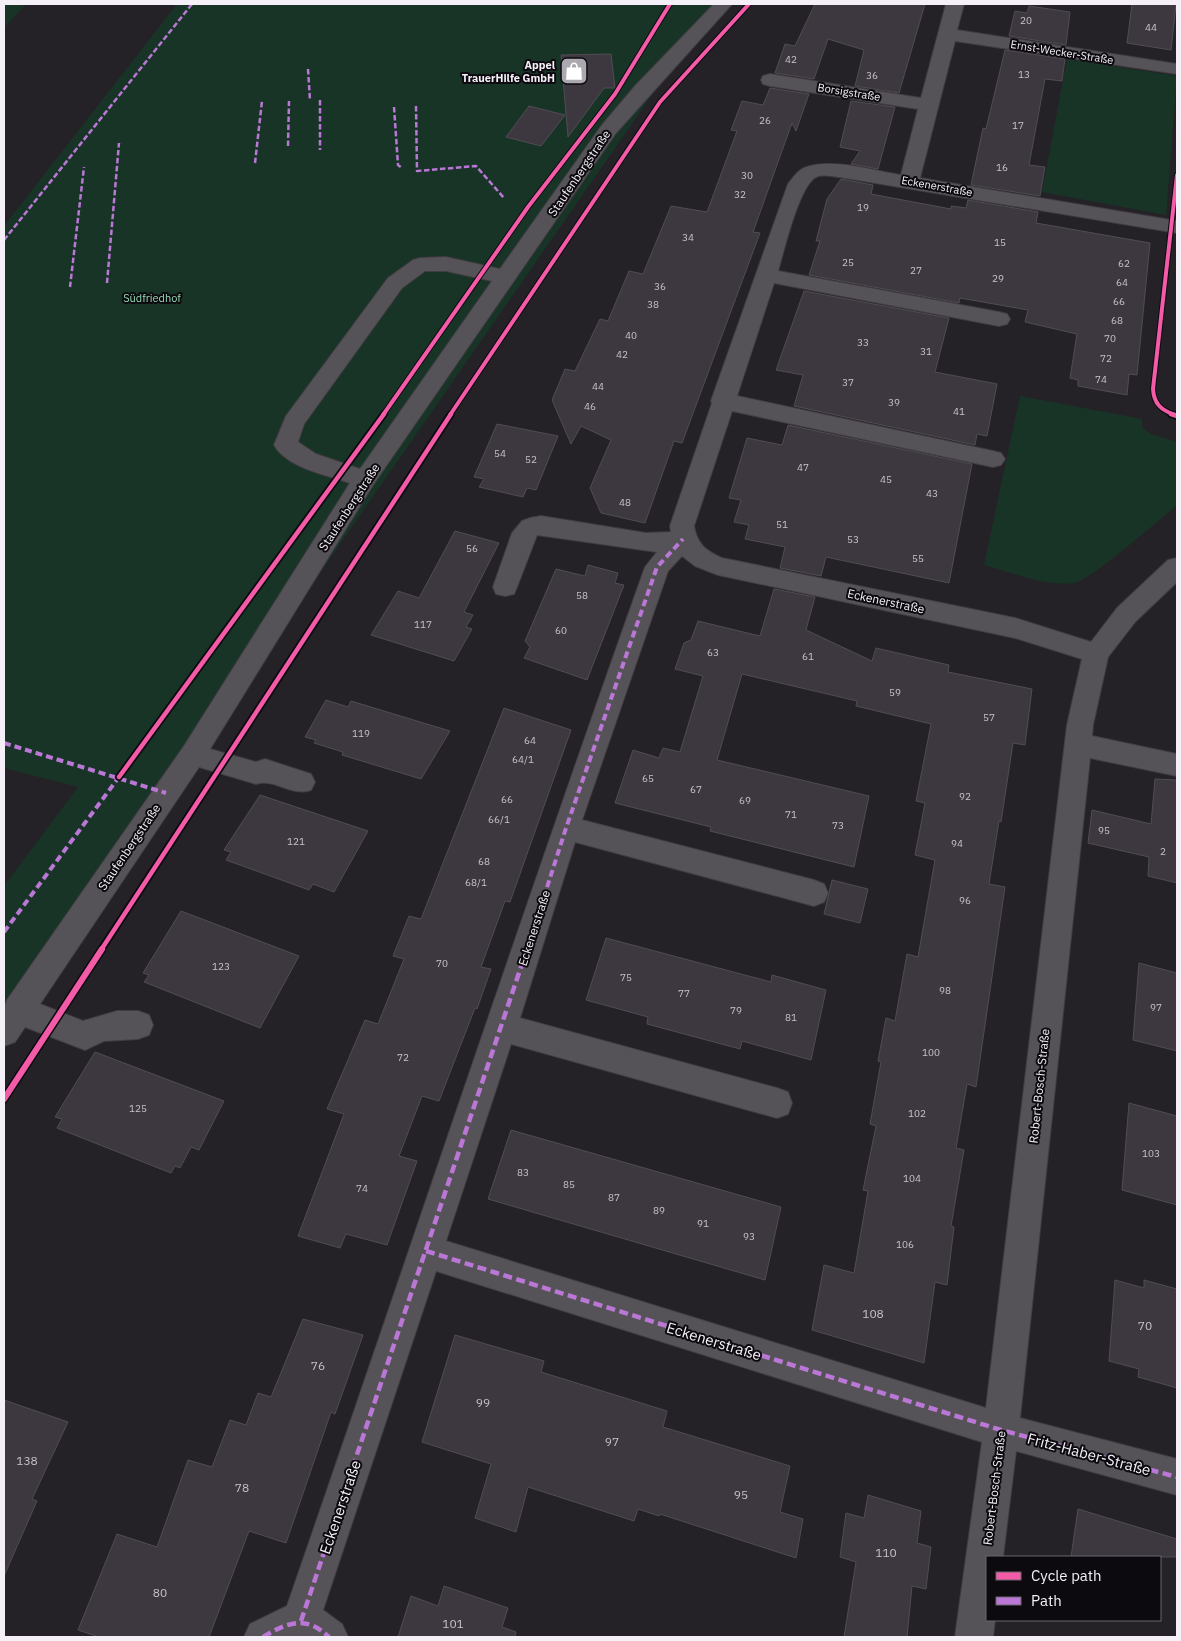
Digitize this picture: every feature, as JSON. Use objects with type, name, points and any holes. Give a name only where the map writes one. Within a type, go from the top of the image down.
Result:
[{"type":"street","name":"Staufenbergstraße","points":[[11,1021],[193,754],[365,479],[505,277],[609,129],[642,90],[723,4]]},
{"type":"street","points":[[909,182],[955,4]]},
{"type":"street","name":"Ernst-Wecker-Straße","points":[[947,34],[1177,69]]},
{"type":"street","name":"Borsigstraße","points":[[770,80],[929,105]]},
{"type":"street","name":"Eckenerstraße","points":[[1096,654],[1061,641],[1015,628],[718,566],[702,560],[689,549],[683,539],[682,526],[722,401],[794,192],[806,174],[815,170],[825,169],[1177,227]]},
{"type":"street","points":[[365,479],[308,460],[285,445],[294,422],[395,283],[420,265],[446,264],[505,277]]},
{"type":"street","points":[[765,275],[999,318]]},
{"type":"street","points":[[722,401],[993,459]]},
{"type":"street","points":[[505,587],[524,533],[530,527],[541,525],[557,526],[646,542],[683,539]]},
{"type":"street","name":"Eckenerstraße","points":[[263,1637],[284,1624],[315,1629],[426,1251],[502,1027],[566,828],[657,567],[683,539]]},
{"type":"street","name":"Robert-Bosch-Straße","points":[[974,1637],[1002,1430],[1078,744],[1096,654],[1126,614],[1177,567]]},
{"type":"street","points":[[1078,744],[1177,765]]},
{"type":"street","points":[[193,754],[223,765],[256,773],[265,770],[301,782]]},
{"type":"street","points":[[566,828],[814,894]]},
{"type":"street","points":[[11,1021],[85,1036],[98,1028],[115,1024],[138,1025]]},
{"type":"street","points":[[502,1027],[777,1103]]},
{"type":"street","name":"Eckenerstraße","points":[[426,1251],[1002,1430]]},
{"type":"street","name":"Fritz-Haber-Straße","points":[[1002,1430],[1177,1477]]},
{"type":"green space","points":[[4,4],[26,4],[4,28]]},
{"type":"green space","name":"Südfriedhof","points":[[177,4],[718,4],[647,102],[4,1028],[4,886],[78,787],[4,768],[4,226]]},
{"type":"green space","points":[[1067,59],[1177,76],[1166,215],[1042,192]]},
{"type":"green space","points":[[1020,396],[1142,419],[1142,427],[1151,434],[1177,442],[1177,505],[1109,561],[1082,580],[1074,583],[1063,584],[1040,581],[984,565]]},
{"type":"building","points":[[815,4],[925,4],[899,93],[855,86],[864,50],[828,39],[814,79],[775,73],[785,44],[795,46]]},
{"type":"building","points":[[1132,4],[1176,4],[1171,50],[1127,43]]},
{"type":"building","points":[[1029,6],[1070,12],[1066,45],[1009,36],[1015,11],[1027,13]]},
{"type":"building","points":[[1005,50],[1065,59],[1062,81],[1045,79],[1029,165],[1045,167],[1040,196],[971,185],[983,128],[986,129]]},
{"type":"building","points":[[611,54],[615,88],[604,88],[568,137],[561,55]]},
{"type":"building","points":[[770,88],[809,94],[796,131],[792,123],[753,232],[760,233],[682,443],[674,441],[645,523],[601,513],[590,488],[611,440],[581,426],[571,444],[552,400],[565,369],[575,371],[600,319],[608,321],[629,271],[643,274],[671,206],[707,212],[737,131],[731,130],[742,101],[763,105]]},
{"type":"building","points":[[851,101],[895,107],[878,169],[851,164],[860,151],[840,147]]},
{"type":"building","points":[[529,106],[565,115],[541,146],[506,137]]},
{"type":"building","points":[[841,179],[873,185],[871,194],[951,209],[951,206],[966,208],[968,200],[1038,212],[1036,223],[1150,243],[1137,375],[1129,374],[1127,395],[1078,386],[1078,380],[1070,378],[1077,334],[1025,322],[1028,310],[960,298],[959,303],[809,275],[820,241],[816,241],[827,199]]},
{"type":"building","points":[[804,291],[949,318],[935,372],[997,384],[987,436],[977,434],[975,445],[794,406],[803,375],[776,370]]},
{"type":"building","points":[[497,424],[558,436],[536,490],[527,488],[523,497],[479,487],[484,479],[474,477]]},
{"type":"building","points":[[788,425],[972,464],[949,583],[826,557],[821,576],[780,568],[785,547],[745,539],[749,525],[734,522],[741,500],[729,498],[747,438],[782,445]]},
{"type":"building","points":[[455,531],[499,543],[464,612],[473,615],[466,627],[472,629],[454,661],[371,635],[398,591],[419,598]]},
{"type":"building","points":[[588,565],[618,573],[615,583],[624,585],[587,680],[524,658],[530,647],[525,641],[556,569],[585,576]]},
{"type":"building","points":[[774,589],[815,597],[806,630],[872,661],[876,648],[949,665],[948,672],[1032,689],[1025,745],[1013,743],[1001,822],[999,821],[989,884],[1005,887],[976,1087],[967,1084],[956,1148],[964,1150],[951,1226],[954,1227],[947,1285],[935,1282],[924,1363],[812,1330],[824,1265],[854,1273],[868,1191],[863,1190],[876,1126],[870,1124],[881,1062],[878,1061],[886,1018],[895,1021],[907,954],[918,957],[935,860],[915,855],[925,803],[916,801],[931,724],[856,706],[857,701],[742,674],[717,760],[869,796],[854,867],[710,831],[711,827],[615,803],[633,750],[659,758],[663,748],[680,752],[703,676],[675,669],[684,643],[691,640],[698,621],[760,636]]},
{"type":"building","points":[[326,700],[348,707],[351,701],[450,731],[421,779],[342,755],[343,752],[314,743],[316,740],[305,737]]},
{"type":"building","points":[[504,708],[571,730],[510,902],[505,901],[481,967],[491,969],[477,1009],[475,1008],[439,1101],[422,1096],[399,1156],[417,1161],[387,1245],[346,1234],[340,1248],[298,1236],[344,1114],[327,1109],[365,1020],[378,1024],[404,959],[393,956],[409,916],[421,919]]},
{"type":"building","points":[[1155,779],[1177,780],[1177,883],[1148,876],[1149,857],[1088,843],[1092,810],[1151,824]]},
{"type":"building","points":[[260,795],[368,831],[334,892],[313,884],[309,890],[226,860],[231,852],[224,850]]},
{"type":"building","points":[[832,880],[868,889],[860,923],[824,914]]},
{"type":"building","points":[[181,911],[299,956],[260,1028],[144,982],[149,975],[143,973]]},
{"type":"building","points":[[606,938],[771,982],[772,975],[826,990],[811,1060],[742,1041],[740,1049],[647,1024],[648,1017],[586,1000]]},
{"type":"building","points":[[1139,963],[1177,973],[1177,1051],[1133,1040]]},
{"type":"building","points":[[95,1052],[224,1101],[199,1150],[191,1147],[180,1168],[175,1166],[171,1173],[57,1128],[62,1119],[55,1117]]},
{"type":"building","points":[[1129,1103],[1177,1116],[1177,1205],[1122,1190]]},
{"type":"building","points":[[511,1130],[781,1207],[765,1280],[488,1199]]},
{"type":"building","points":[[1115,1280],[1144,1288],[1144,1280],[1177,1289],[1177,1388],[1138,1377],[1139,1369],[1109,1361]]},
{"type":"building","points":[[303,1319],[363,1335],[335,1414],[331,1412],[286,1543],[249,1531],[209,1637],[99,1637],[78,1630],[117,1534],[157,1547],[188,1460],[212,1467],[230,1420],[246,1425],[258,1393],[271,1397]]},
{"type":"building","points":[[455,1335],[544,1361],[541,1372],[667,1411],[663,1427],[790,1466],[780,1512],[803,1519],[796,1558],[660,1514],[659,1516],[638,1509],[634,1521],[528,1487],[516,1532],[475,1518],[491,1464],[422,1442]]},
{"type":"building","points":[[4,1400],[68,1422],[32,1499],[37,1501],[4,1576]]},
{"type":"building","points":[[868,1495],[921,1511],[917,1543],[931,1547],[926,1589],[912,1586],[907,1637],[844,1637],[856,1562],[840,1557],[846,1513],[864,1518]]},
{"type":"building","points":[[1078,1509],[1177,1539],[1177,1557],[1071,1556]]},
{"type":"building","points":[[444,1586],[508,1608],[502,1627],[516,1632],[515,1637],[398,1637],[411,1596],[438,1606]]},
{"type":"marked path","points":[[4,240],[192,4]]},
{"type":"marked path","points":[[308,69],[310,100]]},
{"type":"marked path","points":[[320,100],[320,150]]},
{"type":"marked path","points":[[255,163],[262,101]]},
{"type":"marked path","points":[[288,146],[289,101]]},
{"type":"marked path","points":[[416,106],[417,171],[476,166],[504,198]]},
{"type":"marked path","points":[[394,107],[398,165],[402,168]]},
{"type":"marked path","points":[[107,283],[119,143]]},
{"type":"marked path","points":[[70,287],[84,167]]},
{"type":"marked path","points":[[301,1621],[502,1027],[566,828],[657,567],[683,539]]},
{"type":"marked path","points":[[4,743],[166,793]]},
{"type":"marked path","points":[[4,932],[119,777]]},
{"type":"marked path","points":[[426,1251],[1001,1430],[1177,1477]]},
{"type":"marked path","points":[[263,1637],[280,1628],[297,1623],[313,1625],[329,1637]]},
{"type":"cycle path","points":[[119,777],[344,471],[528,207],[615,94],[670,4]]},
{"type":"cycle path","points":[[4,1099],[406,481],[660,102],[749,4]]},
{"type":"cycle path","points":[[1177,175],[1153,389],[1153,395],[1159,407],[1177,416]]},
{"type":"place","name":"Appel TrauerHilfe GmbH","points":[[574,71]]}]
